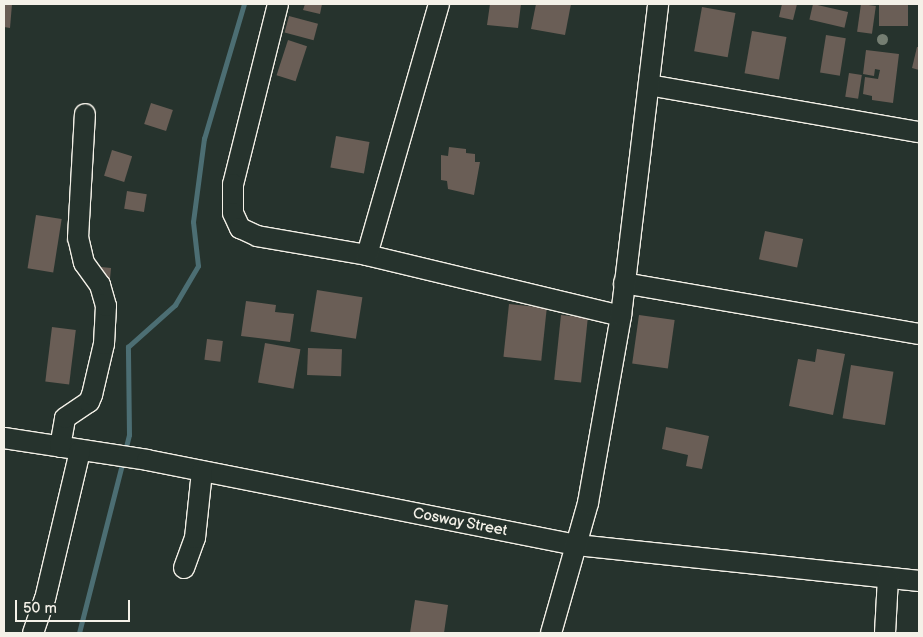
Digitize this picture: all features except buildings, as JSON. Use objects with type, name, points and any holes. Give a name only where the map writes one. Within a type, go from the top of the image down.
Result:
[{"type":"street","points":[[278,4],[233,184],[233,213],[240,228],[257,236],[367,255],[621,316]]},
{"type":"street","points":[[367,255],[439,4]]},
{"type":"street","points":[[551,633],[588,503],[621,316],[658,4]]},
{"type":"street","points":[[649,85],[919,132]]},
{"type":"street","points":[[60,448],[66,418],[89,402],[92,395],[104,344],[106,306],[100,286],[84,263],[78,238],[84,114]]},
{"type":"street","points":[[624,283],[919,334]]},
{"type":"street","name":"Cosway Street","points":[[4,438],[84,452],[147,460],[577,545],[919,581]]},
{"type":"street","points":[[34,633],[45,599],[84,452]]},
{"type":"street","points":[[184,568],[195,538],[202,471]]},
{"type":"street","points":[[885,633],[888,578]]},
{"type":"waterway","points":[[125,451],[129,435],[128,347],[175,305],[198,266],[193,222],[204,139],[244,4]]},
{"type":"waterway","points":[[79,633],[123,461]]}]
